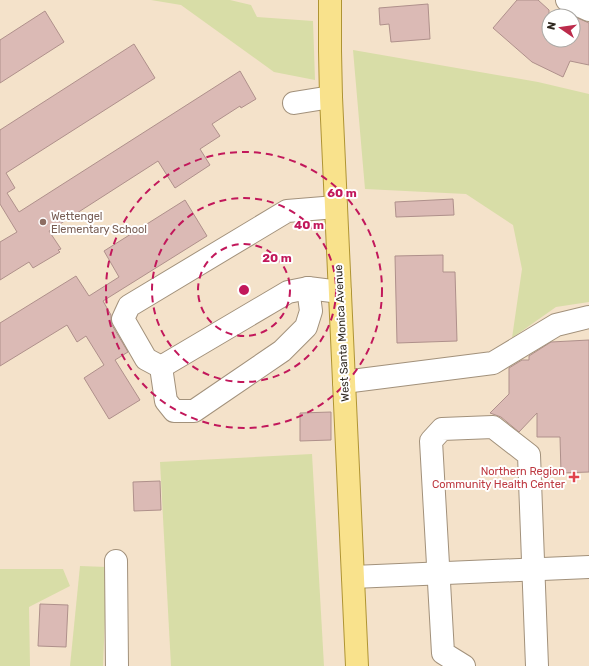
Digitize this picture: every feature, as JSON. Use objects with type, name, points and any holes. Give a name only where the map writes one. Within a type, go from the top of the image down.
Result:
[{"type":"main road","name":"West Santa Monica Avenue","points":[[330,0],[331,97],[357,666]]},
{"type":"street","points":[[567,0],[589,10]]},
{"type":"street","points":[[294,103],[331,97]]},
{"type":"street","points":[[161,367],[146,359],[123,320],[129,306],[287,211],[336,207]]},
{"type":"street","points":[[161,367],[288,292],[308,288],[340,292]]},
{"type":"street","points":[[161,367],[166,401],[174,411],[194,411],[282,351],[306,327],[311,311],[308,288]]},
{"type":"street","points":[[344,382],[493,363],[556,325],[589,317]]},
{"type":"street","points":[[464,666],[443,653],[431,441],[442,429],[493,427],[529,456],[533,569],[531,666]]},
{"type":"street","points":[[116,561],[117,666]]},
{"type":"street","points":[[353,577],[589,567]]},
{"type":"green space","points":[[151,0],[230,0],[251,5],[257,17],[313,21],[315,80],[274,72],[181,5]]},
{"type":"green space","points":[[353,50],[538,82],[589,94],[589,302],[556,307],[512,338],[522,269],[513,225],[466,194],[365,189]]},
{"type":"green space","points":[[312,454],[324,666],[171,666],[160,462]]},
{"type":"green space","points":[[80,566],[107,567],[103,666],[70,666]]},
{"type":"green space","points":[[0,569],[63,569],[70,586],[29,607],[30,666],[0,666]]},
{"type":"building","points":[[517,0],[538,0],[547,8],[541,8],[541,48],[581,48],[581,20],[589,23],[589,65],[570,61],[563,77],[532,62],[493,28]]},
{"type":"building","points":[[428,4],[430,39],[391,42],[389,24],[380,25],[379,8]]},
{"type":"building","points":[[45,11],[64,42],[0,83],[0,40]]},
{"type":"building","points":[[134,44],[155,78],[6,173],[15,188],[7,193],[19,212],[240,71],[256,99],[241,108],[240,106],[212,124],[220,136],[200,149],[210,165],[175,188],[158,161],[49,231],[61,249],[58,250],[60,252],[33,268],[29,262],[0,280],[0,242],[17,232],[0,204],[0,130]]},
{"type":"building","points":[[453,199],[454,215],[396,217],[395,202]]},
{"type":"building","points":[[185,200],[207,236],[103,301],[111,315],[112,325],[128,352],[115,360],[140,400],[109,419],[84,378],[104,365],[86,336],[77,342],[67,325],[0,366],[0,323],[76,276],[89,296],[119,277],[104,251]]},
{"type":"building","points":[[443,255],[443,272],[455,272],[457,341],[397,343],[395,256]]},
{"type":"building","points":[[589,340],[589,472],[561,473],[560,437],[537,437],[537,413],[519,432],[501,417],[490,413],[509,394],[509,368],[522,360],[529,360],[529,356],[551,342]]},
{"type":"building","points":[[331,412],[331,440],[300,441],[300,413]]},
{"type":"building","points":[[160,481],[161,510],[134,511],[133,482]]},
{"type":"building","points":[[40,604],[68,605],[66,647],[38,646]]},
{"type":"place","name":"Wettengel Elementary School","points":[[43,222]]},
{"type":"place","name":"Northern Region Community Health Center","points":[[574,477]]}]
